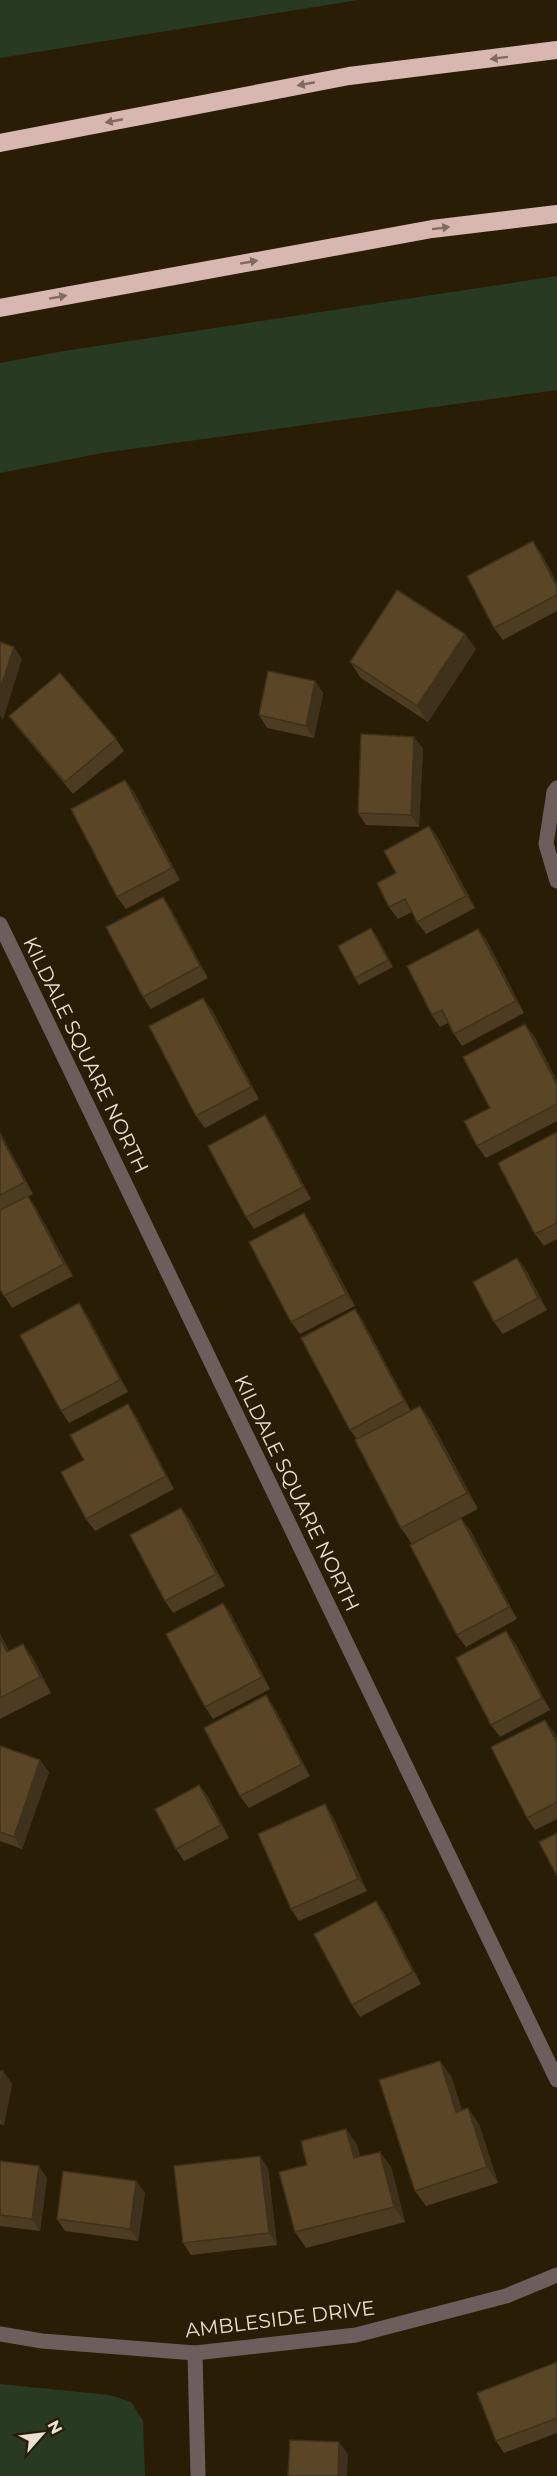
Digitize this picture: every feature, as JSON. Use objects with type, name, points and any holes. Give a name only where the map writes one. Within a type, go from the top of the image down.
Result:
[{"type":"highway","points":[[0,143],[349,76],[557,50]]},
{"type":"highway","points":[[0,308],[432,229],[557,214]]},
{"type":"street","points":[[555,790],[546,844],[557,881]]},
{"type":"street","name":"KILDALE SQUARE NORTH","points":[[0,924],[557,2080]]},
{"type":"street","name":"AMBLESIDE DRIVE","points":[[0,2334],[42,2341],[195,2354],[356,2335],[506,2296],[557,2275]]},
{"type":"street","points":[[195,2354],[198,2476]]},
{"type":"green space","points":[[0,0],[358,0],[0,58]]},
{"type":"green space","points":[[557,276],[557,390],[102,453],[0,473],[0,363],[64,351]]},
{"type":"green space","points":[[0,2384],[110,2395],[131,2402],[143,2421],[145,2476],[0,2476]]},
{"type":"building","points":[[533,541],[557,587],[557,595],[494,628],[467,576]]},
{"type":"building","points":[[397,590],[465,634],[417,706],[350,662]]},
{"type":"building","points":[[0,642],[14,647],[0,690]]},
{"type":"building","points":[[268,671],[315,681],[306,726],[259,715]]},
{"type":"building","points":[[60,673],[116,739],[65,782],[9,716]]},
{"type":"building","points":[[361,734],[414,737],[411,815],[358,813]]},
{"type":"building","points":[[125,780],[172,868],[117,897],[71,809]]},
{"type":"building","points":[[429,826],[466,896],[417,922],[405,899],[389,907],[377,883],[396,873],[384,851]]},
{"type":"building","points":[[163,897],[200,966],[143,997],[106,927]]},
{"type":"building","points":[[371,928],[388,960],[355,978],[338,946]]},
{"type":"building","points":[[478,929],[516,1001],[454,1034],[442,1010],[432,1015],[407,966]]},
{"type":"building","points":[[203,998],[251,1087],[196,1116],[149,1026]]},
{"type":"building","points":[[525,1024],[557,1085],[557,1104],[477,1146],[464,1121],[490,1108],[463,1057]]},
{"type":"building","points":[[265,1115],[303,1187],[246,1217],[208,1146]]},
{"type":"building","points":[[557,1132],[557,1223],[535,1234],[498,1163]]},
{"type":"building","points":[[0,1135],[25,1182],[0,1195]]},
{"type":"building","points":[[28,1196],[64,1264],[4,1296],[0,1289],[0,1210]]},
{"type":"building","points":[[304,1213],[346,1294],[291,1322],[249,1242]]},
{"type":"building","points":[[517,1258],[538,1298],[494,1322],[473,1282]]},
{"type":"building","points":[[79,1303],[120,1380],[61,1411],[20,1335]]},
{"type":"building","points":[[355,1309],[404,1401],[350,1430],[301,1338]]},
{"type":"building","points":[[128,1404],[166,1476],[86,1519],[61,1472],[84,1460],[70,1435]]},
{"type":"building","points":[[420,1406],[467,1493],[401,1528],[355,1440]]},
{"type":"building","points":[[181,1508],[216,1574],[165,1601],[130,1535]]},
{"type":"building","points":[[461,1518],[509,1607],[457,1635],[410,1545]]},
{"type":"building","points":[[223,1603],[262,1677],[205,1707],[166,1634]]},
{"type":"building","points":[[506,1631],[542,1698],[491,1725],[456,1658]]},
{"type":"building","points":[[0,1639],[7,1652],[23,1644],[40,1677],[0,1698]]},
{"type":"building","points":[[266,1695],[302,1764],[240,1796],[204,1728]]},
{"type":"building","points":[[545,1720],[557,1743],[557,1802],[527,1818],[491,1747]]},
{"type":"building","points":[[0,1746],[40,1760],[14,1837],[0,1832]]},
{"type":"building","points":[[199,1785],[221,1825],[176,1849],[155,1809]]},
{"type":"building","points":[[325,1804],[358,1879],[291,1909],[258,1834]]},
{"type":"building","points":[[557,1833],[557,1876],[539,1842]]},
{"type":"building","points":[[376,1901],[413,1972],[352,2005],[314,1934]]},
{"type":"building","points":[[440,2061],[456,2112],[468,2108],[487,2167],[415,2191],[379,2080]]},
{"type":"building","points":[[0,2071],[3,2071],[0,2090]]},
{"type":"building","points":[[346,2129],[354,2158],[380,2152],[394,2207],[295,2232],[279,2172],[307,2165],[301,2141]]},
{"type":"building","points":[[260,2156],[269,2233],[183,2243],[174,2166]]},
{"type":"building","points":[[0,2161],[39,2166],[32,2219],[0,2215]]},
{"type":"building","points":[[63,2171],[136,2181],[130,2229],[57,2219]]},
{"type":"building","points":[[557,2362],[557,2418],[496,2441],[477,2393]]},
{"type":"building","points":[[290,2440],[339,2442],[338,2476],[288,2476]]}]
